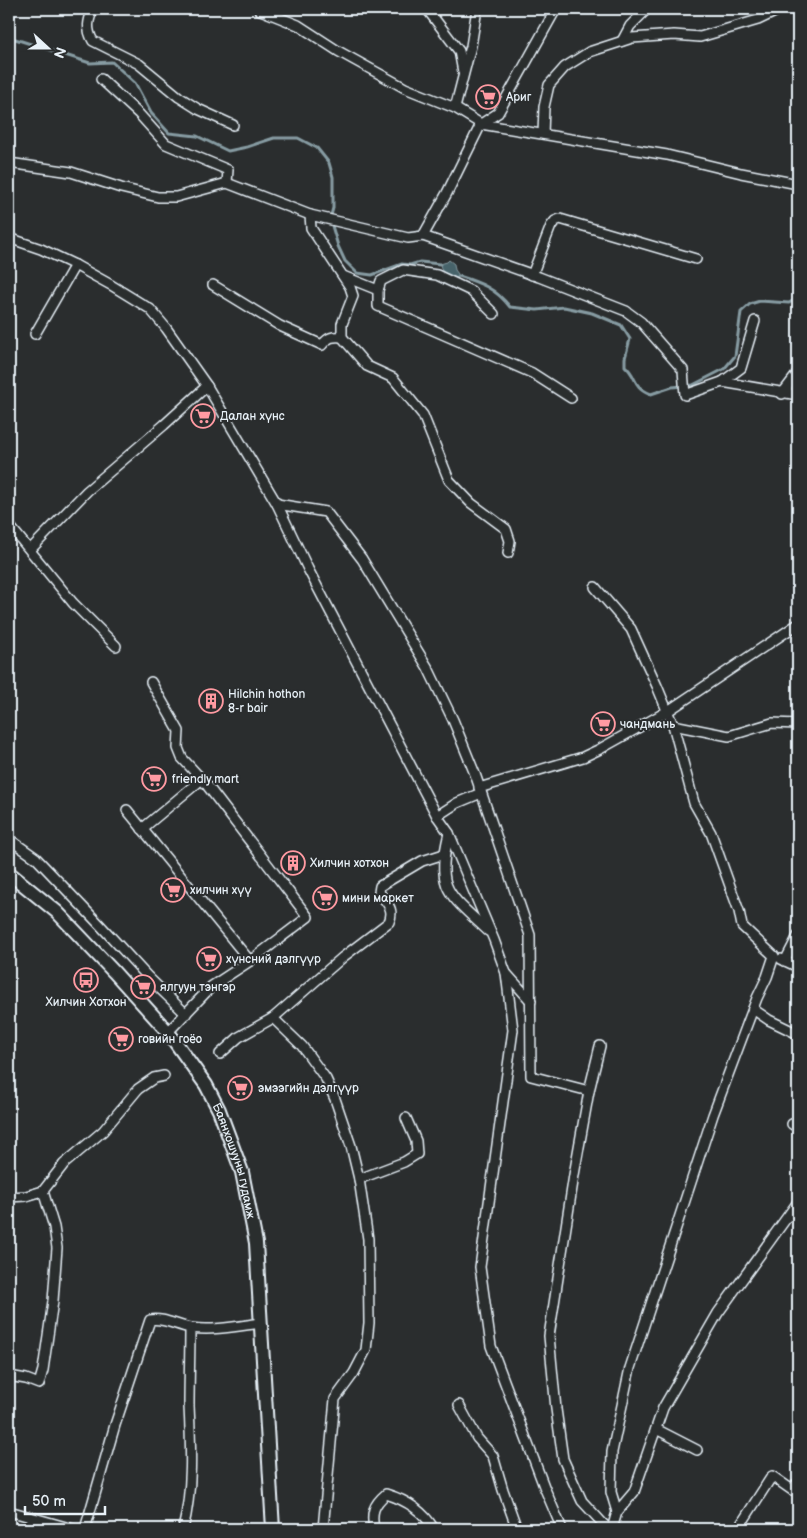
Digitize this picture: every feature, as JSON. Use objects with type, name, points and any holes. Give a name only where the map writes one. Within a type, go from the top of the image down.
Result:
[{"type":"main road","name":"Баянхошууны гудамж","points":[[9,873],[57,912],[168,1032],[198,1073],[215,1102],[231,1140],[242,1172],[256,1243],[273,1529]]},
{"type":"street","points":[[93,9],[88,22],[89,34],[93,41],[139,64],[179,98],[233,125]]},
{"type":"street","points":[[258,9],[298,25],[338,51],[405,88],[454,108],[481,124],[667,155],[741,174],[798,184]]},
{"type":"street","points":[[427,9],[459,51],[464,74]]},
{"type":"street","points":[[454,108],[471,46],[477,9]]},
{"type":"street","points":[[423,236],[447,194],[481,124],[498,113],[556,9]]},
{"type":"street","points":[[622,41],[630,26],[647,9]]},
{"type":"street","points":[[544,134],[549,85],[565,67],[588,52],[632,38],[674,35],[700,37],[758,20],[781,9]]},
{"type":"street","points":[[101,79],[139,114],[166,144],[228,170],[226,183]]},
{"type":"street","points":[[9,163],[71,172],[121,188],[158,197],[176,197],[226,183],[310,215],[408,238],[423,236],[626,311],[641,322],[684,370],[685,394],[722,382],[741,368],[755,321]]},
{"type":"street","points":[[310,215],[311,228],[350,287],[353,296],[342,324],[342,337],[367,366],[393,378],[406,391],[423,414],[449,480],[471,503],[506,528],[510,541],[508,553]]},
{"type":"street","points":[[532,275],[551,226],[560,219],[696,259]]},
{"type":"street","points":[[9,238],[41,249],[75,265],[150,309],[207,386],[277,504],[308,569],[437,816],[449,833],[492,934],[506,973],[513,1030],[480,1267],[491,1346],[544,1489],[562,1529]]},
{"type":"street","points":[[35,334],[75,265]]},
{"type":"street","points":[[494,314],[471,291],[437,275],[404,270],[381,282],[378,290],[378,306],[532,373],[571,398]]},
{"type":"street","points":[[342,276],[378,290]]},
{"type":"street","points":[[214,285],[280,326],[322,345],[333,336],[342,337]]},
{"type":"street","points":[[782,394],[798,372]]},
{"type":"street","points":[[722,382],[782,394],[798,395]]},
{"type":"street","points":[[30,550],[86,491],[207,386]]},
{"type":"street","points":[[277,504],[326,512],[362,559],[428,668],[453,720],[530,935],[531,1076],[589,1090]]},
{"type":"street","points":[[9,525],[73,602],[116,646]]},
{"type":"street","points":[[595,587],[631,629],[668,711],[694,803],[711,833],[739,911],[742,926],[774,956],[798,967]]},
{"type":"street","points":[[437,816],[457,802],[480,791],[583,757],[632,732],[668,711],[798,624]]},
{"type":"street","points":[[151,682],[179,731],[178,748],[182,758],[202,779],[308,917],[250,961],[212,986],[168,1032]]},
{"type":"street","points":[[673,725],[729,736],[772,724],[798,724]]},
{"type":"street","points":[[142,829],[202,779]]},
{"type":"street","points":[[127,810],[250,961]]},
{"type":"street","points":[[449,833],[444,854],[444,877],[450,895],[492,934]]},
{"type":"street","points":[[9,839],[36,858],[148,977],[186,1014]]},
{"type":"street","points":[[220,1054],[239,1037],[273,1018],[343,957],[389,922],[391,909],[379,892],[380,886],[422,861],[444,854]]},
{"type":"street","points":[[785,961],[798,936]]},
{"type":"street","points":[[617,1512],[611,1492],[612,1452],[630,1368],[713,1115],[774,956]]},
{"type":"street","points":[[506,973],[531,1002]]},
{"type":"street","points":[[753,1009],[796,1033]]},
{"type":"street","points":[[273,1018],[302,1046],[326,1079],[341,1113],[359,1179],[368,1239],[369,1323],[366,1350],[354,1373],[335,1399],[323,1529]]},
{"type":"street","points":[[600,1046],[589,1090],[574,1175],[549,1336],[563,1459],[582,1501],[610,1529],[617,1512],[634,1492],[663,1408],[718,1313],[798,1202]]},
{"type":"street","points":[[9,1197],[26,1196],[43,1191],[64,1164],[103,1132],[138,1089],[154,1078],[164,1076]]},
{"type":"street","points":[[359,1179],[404,1162],[417,1154],[416,1141],[406,1118]]},
{"type":"street","points":[[9,1376],[39,1384],[43,1370],[53,1301],[57,1248],[54,1227],[43,1191]]},
{"type":"street","points":[[85,1529],[115,1425],[150,1320],[156,1318],[190,1328],[217,1329],[261,1323]]},
{"type":"street","points":[[183,1529],[187,1513],[192,1435],[189,1406],[190,1328]]},
{"type":"street","points":[[459,1405],[477,1438],[493,1456],[517,1529]]},
{"type":"street","points":[[656,1429],[697,1450]]},
{"type":"street","points":[[738,1529],[772,1476],[792,1490],[798,1482]]},
{"type":"street","points":[[374,1529],[372,1517],[377,1502],[386,1494],[398,1498],[418,1510],[434,1529]]},
{"type":"street","points":[[9,1511],[73,1529]]},
{"type":"water","points":[[449,260],[454,264],[458,278],[448,276],[442,271],[440,264]]},
{"type":"waterway","points":[[9,37],[90,63],[112,62],[135,83],[151,113],[169,133],[197,136],[228,151],[274,138],[298,138],[317,148],[329,163],[333,177],[333,208],[330,219],[338,246],[345,261],[357,273],[372,275],[402,264],[410,265],[420,262],[440,264]]},
{"type":"waterway","points":[[459,276],[487,287],[499,295],[510,307],[537,310],[564,307],[592,313],[621,325],[630,339],[625,366],[632,374],[637,385],[651,394],[672,387],[693,385],[724,369],[735,356],[741,312],[750,304],[760,301],[789,303],[798,298]]},
{"type":"place","name":"Ариг","points":[[488,97]]},
{"type":"place","name":"Далан хүнс","points":[[203,416]]},
{"type":"place","name":"Hilchin hothon 8-r bair","points":[[211,701]]},
{"type":"place","name":"чандмань","points":[[603,724]]},
{"type":"place","name":"friendly mart","points":[[154,779]]},
{"type":"place","name":"Хилчин хотхон","points":[[293,863]]},
{"type":"place","name":"хилчин хүү","points":[[173,890]]},
{"type":"place","name":"мини маркет","points":[[325,898]]},
{"type":"place","name":"хүнсний дэлгүүр","points":[[209,959]]},
{"type":"place","name":"Хилчин Хотхон","points":[[86,980]]},
{"type":"place","name":"ялгуун тэнгэр","points":[[143,987]]},
{"type":"place","name":"говийн гоёо","points":[[121,1039]]},
{"type":"place","name":"эмээгийн дэлгүүр","points":[[240,1088]]}]
